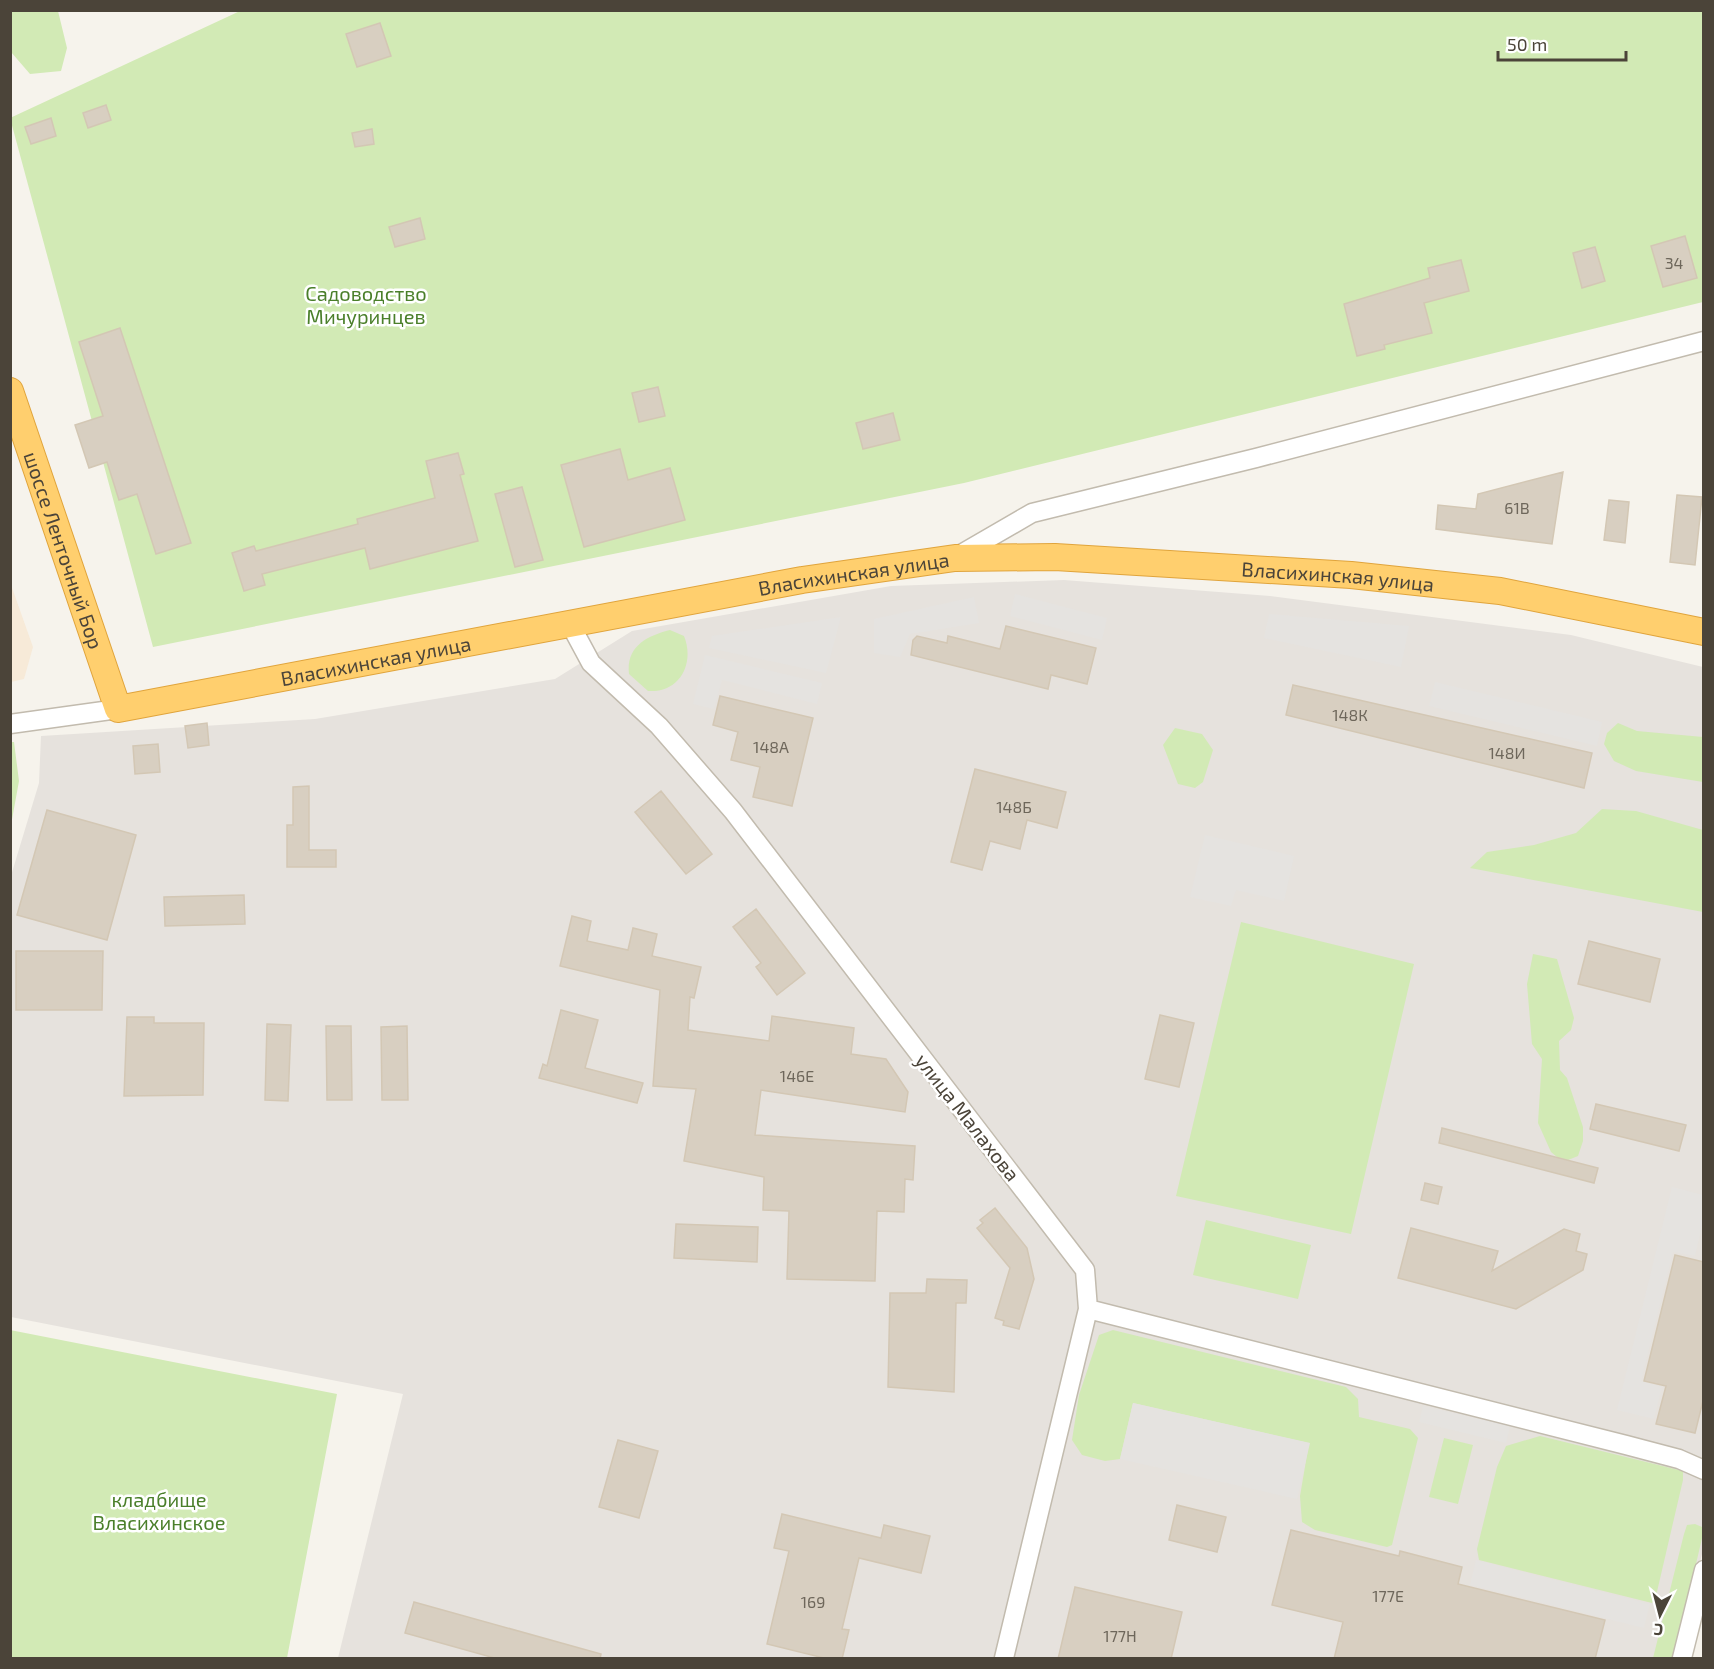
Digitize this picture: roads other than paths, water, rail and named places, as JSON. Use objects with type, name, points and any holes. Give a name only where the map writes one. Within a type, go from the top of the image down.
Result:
[{"type":"highway","name":"шоссе Ленточный Бор","points":[[10,391],[118,709]]},
{"type":"highway","name":"Власихинская улица","points":[[118,709],[802,580],[955,558],[1055,557],[1351,575],[1500,591],[1704,632]]},
{"type":"street","points":[[955,558],[1032,513],[1257,458],[1704,341]]},
{"type":"street","name":"улица Малахова","points":[[570,624],[591,663],[659,726],[733,810],[969,1121],[1066,1242],[1085,1270],[1088,1309],[1004,1659]]},
{"type":"street","name":"Власихинская улица","points":[[10,723],[118,709]]},
{"type":"street","points":[[1088,1309],[1626,1445],[1679,1459],[1704,1470]]},
{"type":"street","points":[[1682,1659],[1704,1570]]},
{"type":"park label","name":"Садоводство Мичуринцев","points":[[366,304]]},
{"type":"park label","name":"кладбище Власихинское","points":[[159,1510]]}]
